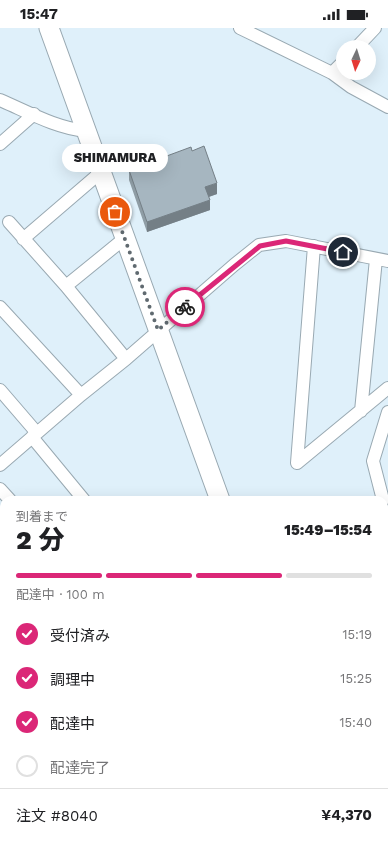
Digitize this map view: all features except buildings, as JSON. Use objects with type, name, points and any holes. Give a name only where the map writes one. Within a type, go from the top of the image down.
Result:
[{"type":"main road","points":[[49,28],[219,496]]},
{"type":"street","points":[[240,28],[332,74],[351,87],[388,107]]},
{"type":"street","points":[[364,40],[375,28]]},
{"type":"street","points":[[332,74],[336,70]]},
{"type":"street","points":[[0,100],[73,130],[86,131]]},
{"type":"street","points":[[0,144],[34,114]]},
{"type":"street","points":[[23,239],[101,172]]},
{"type":"street","points":[[9,222],[66,286],[126,359]]},
{"type":"street","points":[[66,286],[125,238]]},
{"type":"street","points":[[0,465],[81,395],[126,359],[234,265],[260,246],[286,241],[382,260],[361,411]]},
{"type":"street","points":[[314,246],[297,463],[388,388]]},
{"type":"street","points":[[0,307],[81,395]]},
{"type":"street","points":[[0,390],[81,496]]},
{"type":"street","points":[[382,496],[373,461],[388,412]]},
{"type":"way so far","points":[[115,212],[158,330],[185,307]]},
{"type":"place","name":"SHIMAMURA","points":[[115,212]]},
{"type":"route","points":[[185,307],[234,265],[260,246],[286,241],[343,252]]}]
